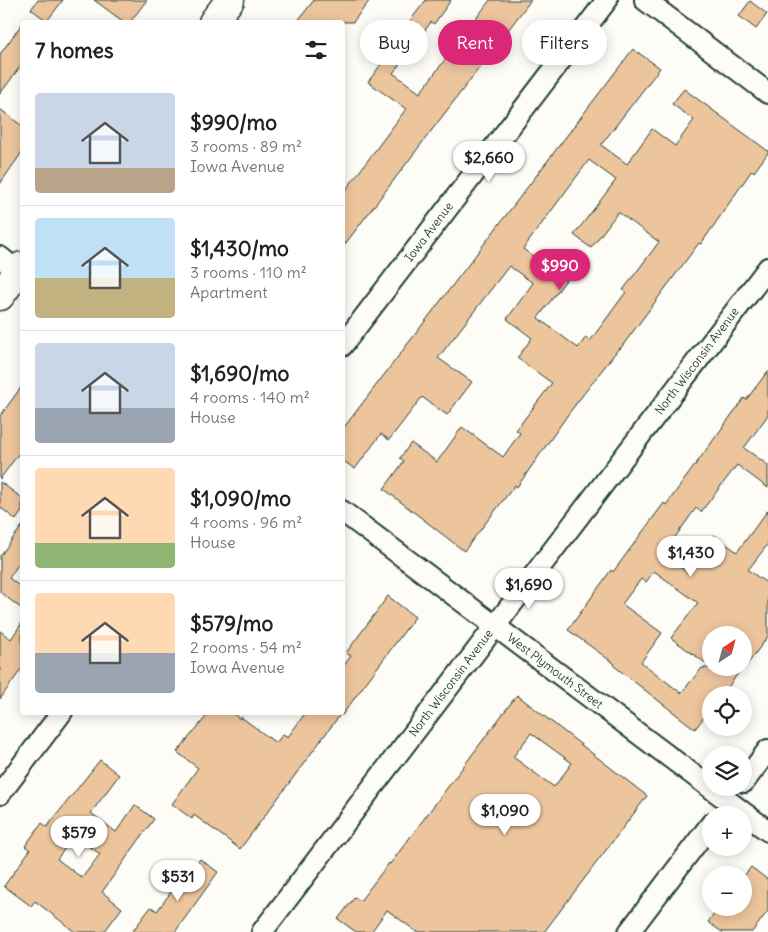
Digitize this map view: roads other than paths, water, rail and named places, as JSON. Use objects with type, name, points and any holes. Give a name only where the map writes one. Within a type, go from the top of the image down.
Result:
[{"type":"street","points":[[215,20],[230,0]]},
{"type":"street","name":"Iowa Avenue","points":[[345,342],[607,0]]},
{"type":"street","points":[[645,0],[768,93]]},
{"type":"street","points":[[0,296],[16,267]]},
{"type":"street","name":"North Wisconsin Avenue","points":[[262,932],[768,268]]},
{"type":"street","name":"West Plymouth Street","points":[[345,513],[768,831]]},
{"type":"street","points":[[0,794],[60,715]]},
{"type":"street","points":[[752,771],[768,750]]},
{"type":"street","points":[[629,932],[702,836]]}]
